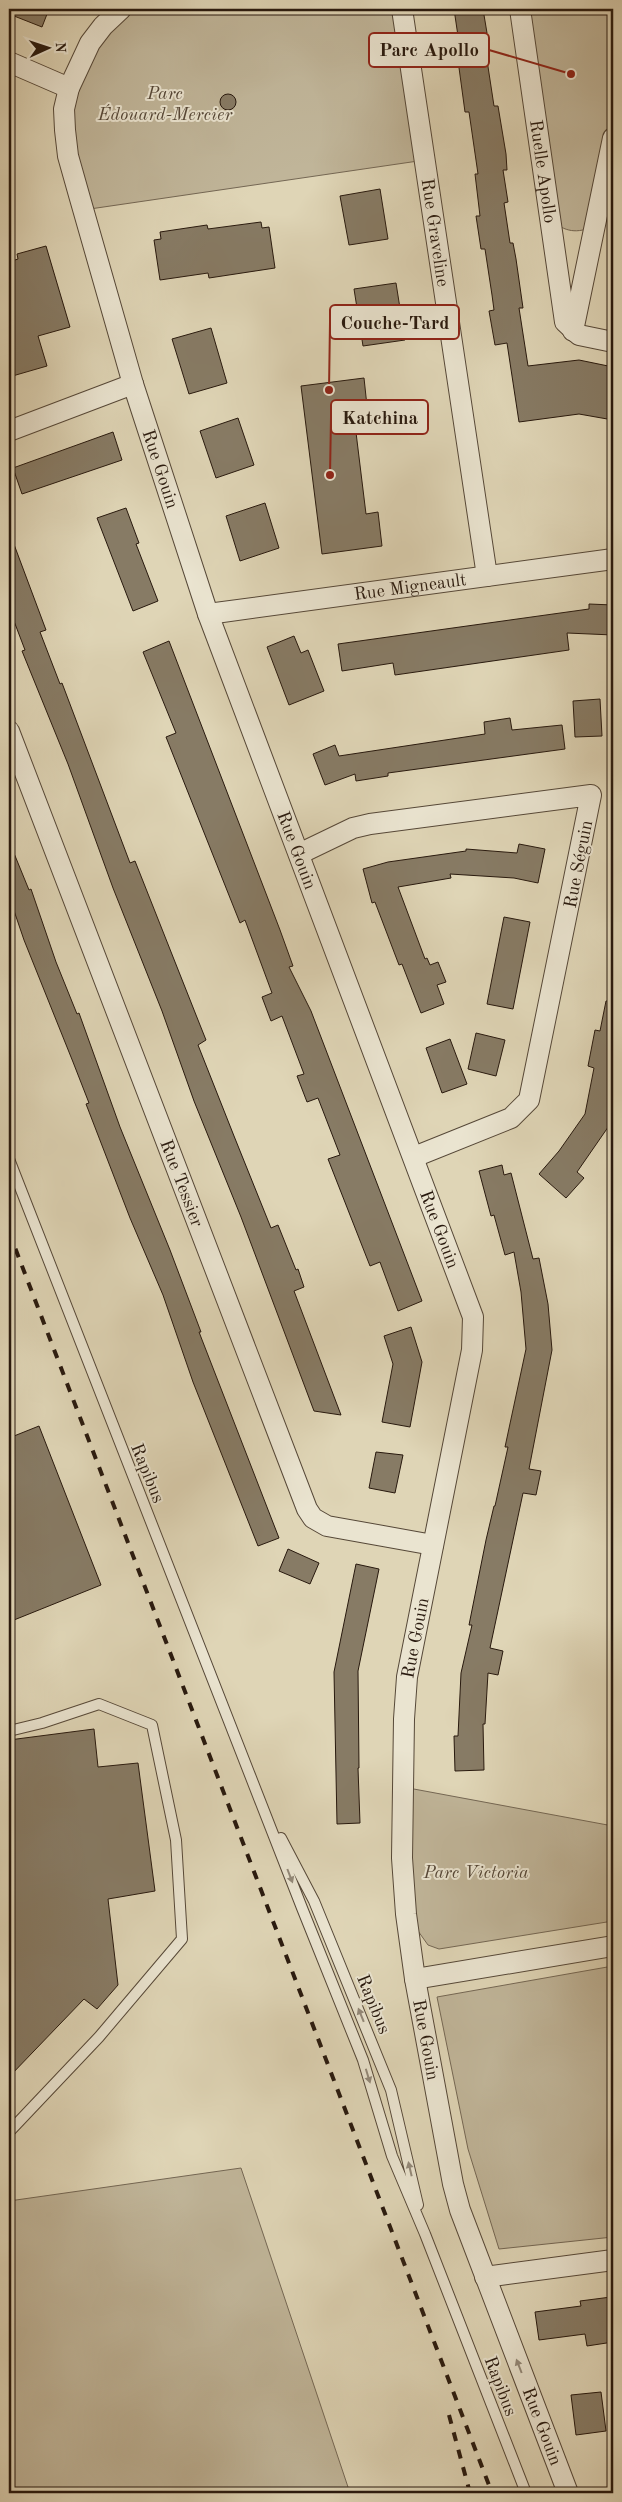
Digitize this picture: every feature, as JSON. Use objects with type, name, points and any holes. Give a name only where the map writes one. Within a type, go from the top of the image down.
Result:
[{"type":"street","name":"Rue Gouin","points":[[120,9],[90,43],[68,88],[64,109],[68,156],[133,384],[208,614],[469,1302],[474,1333],[408,1677],[404,1719],[402,1858],[406,1914],[415,1979],[453,2184],[485,2276],[568,2493]]},
{"type":"street","name":"Rue Graveline","points":[[402,9],[487,576]]},
{"type":"street","name":"Ruelle Apollo","points":[[520,9],[565,322],[573,331]]},
{"type":"street","points":[[9,62],[68,88]]},
{"type":"street","points":[[613,138],[573,331],[579,335],[613,342]]},
{"type":"street","points":[[9,432],[133,384]]},
{"type":"street","name":"Rue Migneault","points":[[208,614],[613,559]]},
{"type":"street","name":"Rue Tessier","points":[[9,732],[307,1509],[313,1518],[328,1526],[433,1545]]},
{"type":"street","name":"Rue Séguin","points":[[299,854],[353,828],[370,824],[592,795],[529,1100],[511,1118],[414,1157]]},
{"type":"street","points":[[415,1979],[613,1946]]},
{"type":"street","points":[[485,2276],[613,2260]]},
{"type":"lane","name":"Rapibus","points":[[9,1160],[111,1426],[302,1908],[346,2014],[363,2060],[392,2156],[425,2234],[526,2493]]},
{"type":"lane","points":[[9,1730],[42,1723],[99,1704],[152,1725],[176,1840],[182,1939],[99,2037],[9,2132]]},
{"type":"lane","name":"Rapibus","points":[[260,1798],[314,1901],[392,2090],[425,2234]]},
{"type":"green space","name":"Parc Édouard-Mercier","points":[[121,9],[402,9],[425,160],[83,210],[64,109]]},
{"type":"green space","points":[[520,9],[613,9],[613,138],[595,226],[588,229],[577,231],[566,229],[550,220]]},
{"type":"green space","name":"Parc Victoria","points":[[403,1787],[613,1826],[613,1921],[439,1949],[428,1945],[406,1914]]},
{"type":"green space","points":[[613,1966],[613,2237],[499,2249],[468,2149],[437,1997]]},
{"type":"green space","points":[[241,2168],[350,2493],[9,2493],[9,2201]]},
{"type":"building","points":[[9,9],[49,9],[42,27],[9,14]]},
{"type":"building","points":[[454,9],[483,9],[487,33],[483,34],[494,106],[498,106],[506,154],[507,170],[503,170],[508,202],[504,203],[510,243],[513,243],[516,259],[523,308],[519,308],[528,366],[579,360],[613,367],[613,420],[579,414],[519,422],[507,343],[495,345],[489,311],[494,310],[485,249],[481,249],[476,216],[480,216],[475,174],[478,174],[469,112],[465,112],[457,53],[461,53],[454,37],[458,36]]},
{"type":"building","points":[[228,94],[236,102],[228,110],[220,102]]},
{"type":"building","points":[[380,189],[388,239],[349,245],[340,196]]},
{"type":"building","points":[[261,222],[262,228],[269,227],[275,268],[209,278],[208,273],[160,280],[154,240],[161,239],[160,232],[207,225],[208,229]]},
{"type":"building","points":[[46,246],[70,327],[38,336],[47,366],[9,377],[9,318],[11,313],[9,307],[9,262],[18,259],[17,254]]},
{"type":"building","points":[[396,283],[405,340],[363,346],[354,289]]},
{"type":"building","points":[[211,328],[227,383],[189,394],[172,339]]},
{"type":"building","points":[[364,378],[367,406],[353,408],[366,514],[378,512],[382,546],[322,554],[301,386]]},
{"type":"building","points":[[238,418],[254,465],[216,478],[200,431]]},
{"type":"building","points":[[113,432],[122,460],[22,494],[13,468]]},
{"type":"building","points":[[265,503],[279,548],[240,561],[226,516]]},
{"type":"building","points":[[126,508],[139,543],[136,544],[158,601],[133,611],[97,518]]},
{"type":"building","points":[[9,531],[46,630],[40,632],[60,684],[62,683],[130,863],[135,861],[206,1040],[198,1045],[271,1228],[278,1225],[296,1270],[298,1269],[304,1287],[294,1291],[341,1415],[314,1411],[241,1217],[194,1101],[162,1011],[113,888],[68,764],[22,651],[25,650],[9,608]]},
{"type":"building","points":[[589,604],[613,605],[613,635],[567,633],[569,650],[395,675],[393,663],[342,671],[338,644],[589,609]]},
{"type":"building","points":[[294,636],[301,653],[308,650],[324,691],[289,705],[267,647]]},
{"type":"building","points":[[169,641],[280,930],[293,966],[289,967],[311,1011],[422,1301],[398,1311],[380,1262],[370,1266],[328,1159],[340,1155],[318,1098],[307,1102],[297,1076],[304,1074],[282,1016],[271,1021],[262,997],[272,993],[245,920],[240,923],[166,737],[176,733],[143,652]]},
{"type":"building","points":[[600,699],[602,736],[575,737],[573,701]]},
{"type":"building","points":[[510,718],[512,730],[562,725],[565,749],[388,773],[388,776],[356,781],[355,774],[325,785],[313,754],[335,745],[339,756],[485,734],[484,722]]},
{"type":"building","points":[[9,841],[29,890],[31,889],[56,962],[77,1014],[79,1013],[120,1127],[170,1250],[201,1332],[199,1332],[279,1538],[258,1546],[193,1382],[163,1295],[130,1218],[86,1104],[89,1103],[24,940],[9,896]]},
{"type":"building","points":[[519,844],[545,849],[538,883],[514,878],[450,874],[451,878],[398,887],[425,959],[427,958],[430,965],[438,962],[446,982],[437,985],[444,1004],[421,1013],[402,964],[399,965],[375,902],[372,903],[363,869],[388,862],[466,851],[466,849],[517,853]]},
{"type":"building","points":[[504,917],[530,922],[513,1009],[487,1004]]},
{"type":"building","points":[[606,1001],[613,1001],[613,1120],[577,1172],[584,1178],[566,1198],[539,1174],[559,1151],[585,1114],[594,1068],[588,1066],[595,1030],[600,1031]]},
{"type":"building","points":[[476,1033],[505,1040],[496,1076],[468,1069]]},
{"type":"building","points":[[450,1039],[467,1084],[442,1093],[426,1048]]},
{"type":"building","points":[[502,1165],[504,1175],[511,1173],[533,1259],[539,1258],[548,1304],[552,1350],[529,1469],[541,1471],[536,1495],[523,1493],[490,1648],[503,1651],[498,1675],[488,1673],[485,1724],[483,1724],[484,1770],[455,1771],[454,1736],[458,1736],[461,1673],[472,1625],[469,1625],[486,1540],[508,1447],[505,1447],[526,1349],[521,1292],[514,1252],[505,1255],[494,1215],[491,1216],[479,1171]]},
{"type":"building","points":[[411,1327],[422,1362],[410,1427],[382,1422],[393,1364],[384,1336]]},
{"type":"building","points":[[39,1426],[101,1585],[9,1622],[9,1438]]},
{"type":"building","points":[[376,1452],[403,1455],[395,1493],[369,1488]]},
{"type":"building","points":[[288,1549],[319,1563],[310,1584],[279,1571]]},
{"type":"building","points":[[356,1564],[379,1569],[358,1671],[360,1823],[337,1824],[334,1672]]},
{"type":"building","points":[[94,1729],[98,1767],[138,1763],[155,1891],[108,1899],[118,1985],[97,2009],[84,1999],[9,2077],[9,1740]]},
{"type":"building","points":[[611,2297],[613,2342],[587,2346],[585,2334],[539,2340],[535,2312],[581,2306],[580,2301]]},
{"type":"building","points":[[601,2392],[606,2431],[576,2435],[571,2395]]},
{"type":"railway","points":[[9,1232],[492,2493]]},
{"type":"railway","points":[[449,2415],[470,2493]]},
{"type":"place","name":"Parc Apollo","points":[[571,74]]},
{"type":"place","name":"Couche-Tard","points":[[329,390]]},
{"type":"place","name":"Katchina","points":[[330,475]]}]
